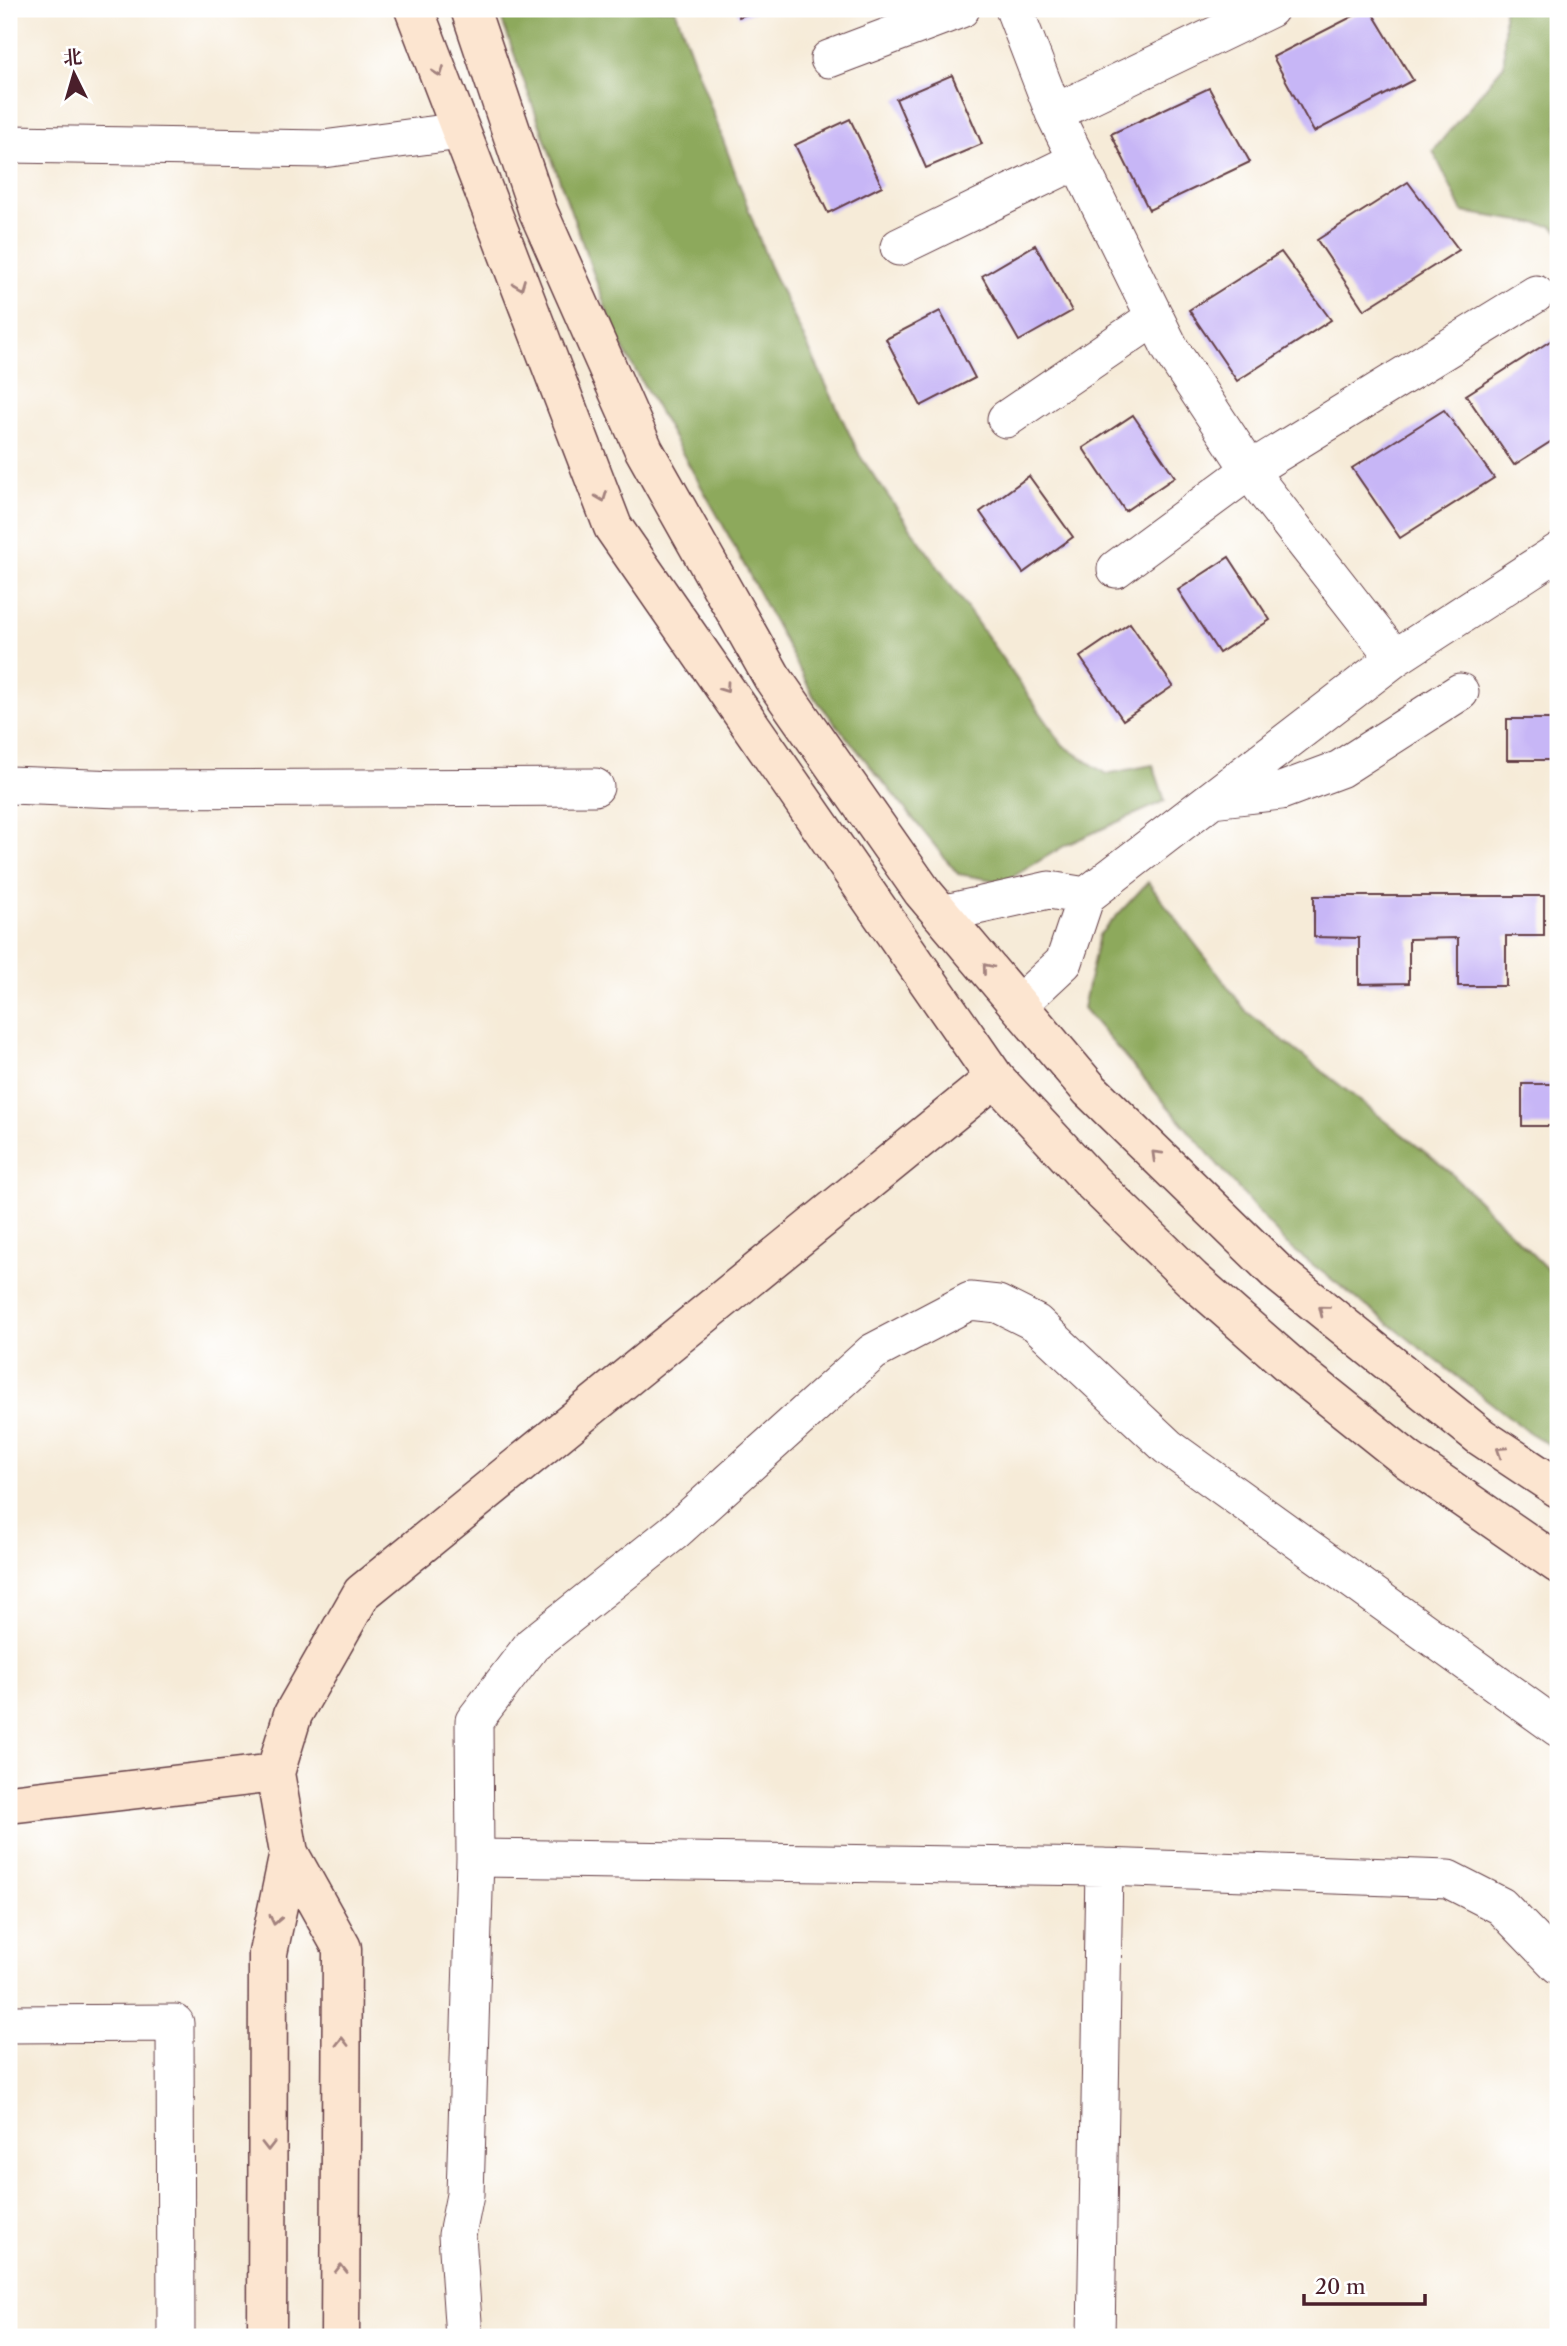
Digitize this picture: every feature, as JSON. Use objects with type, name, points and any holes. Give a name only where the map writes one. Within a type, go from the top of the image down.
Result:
[{"type":"street","points":[[414,9],[613,527],[995,1078],[1091,1181],[1192,1279],[1298,1372],[1408,1460],[1558,1564]]},
{"type":"street","points":[[470,9],[538,211],[644,450],[772,677],[922,891],[1090,1090],[1278,1273],[1481,1437],[1558,1488]]},
{"type":"street","points":[[829,59],[961,9]]},
{"type":"street","points":[[1014,9],[1054,113],[1171,350],[1250,470],[1395,658]]},
{"type":"street","points":[[1054,113],[1270,9]]},
{"type":"street","points":[[9,144],[323,149],[461,131]]},
{"type":"street","points":[[899,247],[1078,160]]},
{"type":"street","points":[[1116,569],[1250,470],[1536,294]]},
{"type":"street","points":[[1006,418],[1154,317]]},
{"type":"street","points":[[1018,1005],[1064,962],[1086,896],[1395,658],[1558,552]]},
{"type":"street","points":[[1212,799],[1281,791],[1340,769],[1460,692]]},
{"type":"street","points":[[9,785],[119,789],[595,787]]},
{"type":"street","points":[[941,914],[1049,890],[1086,896]]},
{"type":"street","points":[[340,2337],[342,1948],[289,1853],[275,1773],[293,1714],[362,1593],[995,1078]]},
{"type":"street","points":[[464,2337],[457,2235],[465,2196],[475,1858],[474,1721],[532,1645],[674,1532],[873,1352],[970,1301],[998,1304],[1036,1323],[1168,1447],[1558,1728]]},
{"type":"street","points":[[9,1804],[275,1773]]},
{"type":"street","points":[[267,2337],[268,1953],[289,1853]]},
{"type":"street","points":[[475,1858],[1104,1867],[1448,1879],[1501,1906],[1558,1965]]},
{"type":"street","points":[[1096,2337],[1104,1867]]},
{"type":"street","points":[[9,2024],[175,2023],[176,2337]]},
{"type":"green space","points":[[498,9],[675,9],[769,265],[860,456],[1063,745],[1106,774],[1153,765],[1165,801],[1066,845],[1004,882],[958,874],[814,697],[723,525],[616,336]]},
{"type":"green space","points":[[1504,9],[1558,9],[1558,231],[1552,226],[1463,212],[1433,151],[1504,65]]},
{"type":"green space","points":[[1148,882],[1247,1012],[1449,1171],[1558,1280],[1558,1450],[1530,1433],[1286,1244],[1083,1008],[1099,935]]},
{"type":"building","points":[[736,9],[762,9],[739,17]]},
{"type":"building","points":[[1370,9],[1413,80],[1314,132],[1273,57]]},
{"type":"building","points":[[952,75],[982,144],[926,168],[896,99]]},
{"type":"building","points":[[1209,88],[1250,162],[1149,210],[1111,134]]},
{"type":"building","points":[[850,119],[882,186],[828,213],[795,145]]},
{"type":"building","points":[[1408,182],[1459,250],[1364,310],[1317,240]]},
{"type":"building","points":[[1035,245],[1072,311],[1019,341],[982,276]]},
{"type":"building","points":[[1281,252],[1331,320],[1237,381],[1189,310]]},
{"type":"building","points":[[940,311],[975,378],[921,406],[886,339]]},
{"type":"building","points":[[1558,336],[1558,437],[1514,465],[1466,395]]},
{"type":"building","points":[[1444,410],[1494,478],[1400,538],[1352,468]]},
{"type":"building","points":[[1133,415],[1175,477],[1125,511],[1083,448]]},
{"type":"building","points":[[1029,476],[1073,537],[1023,573],[980,512]]},
{"type":"building","points":[[1229,557],[1270,620],[1219,653],[1178,590]]},
{"type":"building","points":[[1130,623],[1173,686],[1123,720],[1080,657]]},
{"type":"building","points":[[1507,719],[1558,719],[1558,806],[1552,806],[1552,760],[1507,760]]},
{"type":"building","points":[[1314,896],[1544,896],[1544,936],[1506,936],[1506,986],[1458,986],[1458,938],[1409,939],[1409,983],[1359,984],[1359,938],[1314,937]]},
{"type":"building","points":[[1522,1084],[1558,1084],[1558,1126],[1522,1126]]}]
